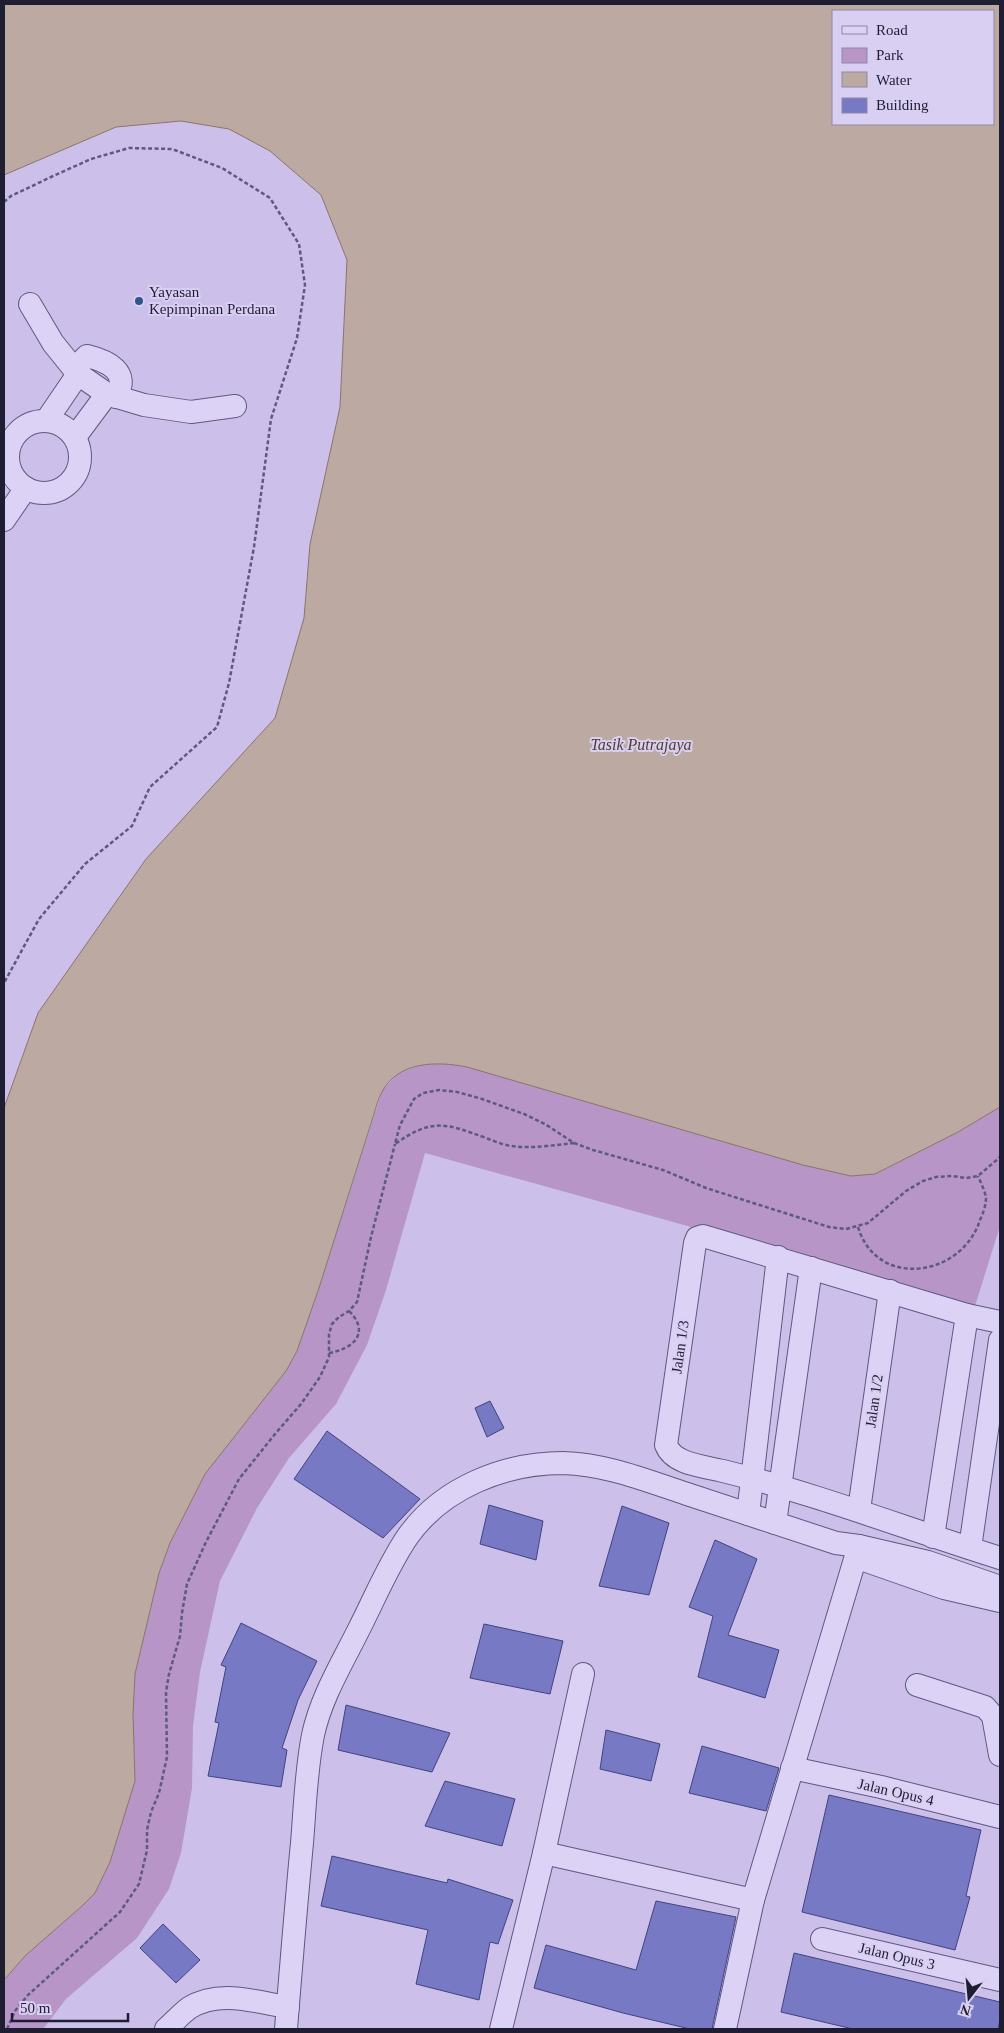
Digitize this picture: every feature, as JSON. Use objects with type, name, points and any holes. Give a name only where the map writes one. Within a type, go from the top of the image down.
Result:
[{"type":"street","points":[[30,304],[53,343],[76,371],[112,395],[144,405],[191,412],[235,406]]},
{"type":"street","points":[[46,421],[76,371]]},
{"type":"street","points":[[74,437],[112,395]]},
{"type":"street","points":[[46,421],[57,423],[67,429],[74,437],[79,448],[80,460],[77,472],[70,482],[61,489],[37,492],[26,488],[17,480],[11,470],[8,458],[10,446],[15,436],[23,427],[34,422],[46,421]]},
{"type":"street","points":[[4,520],[26,488]]},
{"type":"street","name":"Jalan 1/3","points":[[752,1478],[679,1459],[668,1451],[666,1445],[694,1244],[697,1238],[709,1237],[778,1257]]},
{"type":"street","points":[[748,1514],[778,1257],[967,1315],[1000,1322]]},
{"type":"street","points":[[775,1523],[811,1268]]},
{"type":"street","name":"Jalan 1/2","points":[[859,1510],[890,1292]]},
{"type":"street","points":[[933,1537],[967,1315]]},
{"type":"street","points":[[970,1548],[1000,1340]]},
{"type":"street","points":[[166,2029],[187,2010],[213,1998],[225,1997],[287,2018],[306,1794],[313,1735],[326,1725],[329,1690],[390,1566],[409,1535],[435,1506],[463,1488],[493,1474],[529,1465],[564,1463],[593,1466],[630,1475],[836,1543],[857,1552],[898,1563],[944,1588],[1000,1601]]},
{"type":"street","points":[[752,1478],[859,1510],[933,1537],[1000,1558]]},
{"type":"street","points":[[725,2029],[753,1900],[857,1552]]},
{"type":"street","points":[[898,1563],[928,1562],[1000,1587]]},
{"type":"street","points":[[501,2029],[544,1852],[583,1674]]},
{"type":"street","points":[[917,1685],[985,1707],[992,1716],[1000,1755]]},
{"type":"street","name":"Jalan Opus 4","points":[[792,1768],[1000,1816]]},
{"type":"street","points":[[544,1852],[753,1900]]},
{"type":"street","name":"Jalan Opus 3","points":[[822,1938],[1000,1980]]},
{"type":"path","points":[[4,202],[11,196],[43,180],[91,159],[129,148],[172,149],[222,168],[270,198],[299,244],[305,285],[297,338],[272,419],[254,546],[229,683],[217,727],[150,787],[132,826],[85,864],[39,919],[4,983]]},
{"type":"path","points":[[7,2029],[14,2011],[28,1995],[120,1912],[139,1884],[147,1850],[151,1812],[161,1786],[168,1757],[166,1692],[180,1636],[187,1584],[206,1542],[240,1479],[312,1390],[320,1377],[329,1354],[329,1334],[332,1324],[357,1302],[370,1237],[400,1125],[414,1099],[423,1093],[439,1090],[468,1094],[524,1114],[545,1124],[574,1143],[663,1170],[706,1188],[829,1227],[846,1229],[868,1223],[906,1191],[924,1181],[936,1177],[952,1176],[966,1178],[978,1176],[1000,1157]]},
{"type":"path","points":[[395,1144],[413,1131],[431,1125],[449,1125],[511,1146],[548,1146],[574,1143]]},
{"type":"path","points":[[858,1227],[862,1240],[871,1252],[895,1267],[909,1269],[927,1268],[950,1259],[960,1251],[977,1230],[986,1197],[978,1176]]},
{"type":"path","points":[[329,1354],[350,1347],[356,1339],[359,1329],[357,1319],[349,1311]]},
{"type":"green space","points":[[445,1062],[598,1104],[875,1174],[958,1132],[1000,1107],[1000,1226],[975,1306],[425,1153],[386,1290],[367,1345],[336,1404],[289,1458],[257,1508],[220,1581],[200,1672],[193,1726],[192,1788],[181,1853],[169,1889],[137,1938],[66,1999],[43,2029],[4,2029],[4,1980],[26,1955],[95,1893],[110,1862],[124,1817],[135,1674],[159,1573],[170,1543],[205,1474],[286,1371],[297,1351],[382,1091],[398,1073],[421,1065]]},
{"type":"water","name":"Tasik Putrajaya","points":[[4,4],[1000,4],[1000,1107],[958,1132],[875,1174],[851,1176],[803,1165],[467,1067],[431,1064],[408,1069],[398,1074],[389,1082],[377,1103],[319,1288],[297,1351],[286,1371],[205,1474],[170,1543],[159,1573],[135,1674],[133,1714],[135,1781],[110,1862],[95,1893],[26,1955],[4,1980],[4,1108],[38,1013],[146,859],[275,718],[304,618],[310,544],[340,407],[347,260],[321,195],[270,151],[229,129],[181,121],[116,127],[4,175]]},
{"type":"building","points":[[490,1401],[504,1428],[487,1437],[475,1408]]},
{"type":"building","points":[[327,1431],[420,1499],[383,1538],[294,1479]]},
{"type":"building","points":[[489,1505],[543,1521],[536,1560],[480,1544]]},
{"type":"building","points":[[622,1506],[669,1523],[649,1595],[599,1586]]},
{"type":"building","points":[[715,1540],[757,1559],[728,1635],[779,1650],[765,1698],[698,1677],[713,1616],[689,1607]]},
{"type":"building","points":[[241,1623],[317,1661],[298,1700],[282,1748],[287,1750],[281,1787],[208,1776],[219,1723],[215,1722],[226,1667],[221,1665]]},
{"type":"building","points":[[484,1624],[563,1641],[550,1694],[470,1678]]},
{"type":"building","points":[[346,1705],[450,1733],[432,1772],[338,1750]]},
{"type":"building","points":[[606,1730],[660,1744],[651,1781],[600,1769]]},
{"type":"building","points":[[702,1746],[779,1768],[766,1811],[689,1793]]},
{"type":"building","points":[[445,1781],[515,1799],[502,1846],[425,1826]]},
{"type":"building","points":[[829,1795],[981,1830],[966,1896],[970,1897],[955,1950],[802,1912]]},
{"type":"building","points":[[332,1856],[447,1883],[448,1879],[513,1900],[498,1944],[490,1942],[479,2000],[416,1984],[428,1930],[321,1906]]},
{"type":"building","points":[[656,1901],[736,1917],[712,2029],[690,2029],[623,2013],[534,1988],[546,1945],[636,1970]]},
{"type":"building","points":[[163,1924],[200,1960],[176,1983],[140,1948]]},
{"type":"building","points":[[794,1953],[1000,2002],[998,2029],[853,2029],[781,2012]]},
{"type":"place","name":"Yayasan Kepimpinan Perdana","points":[[139,301]]}]
